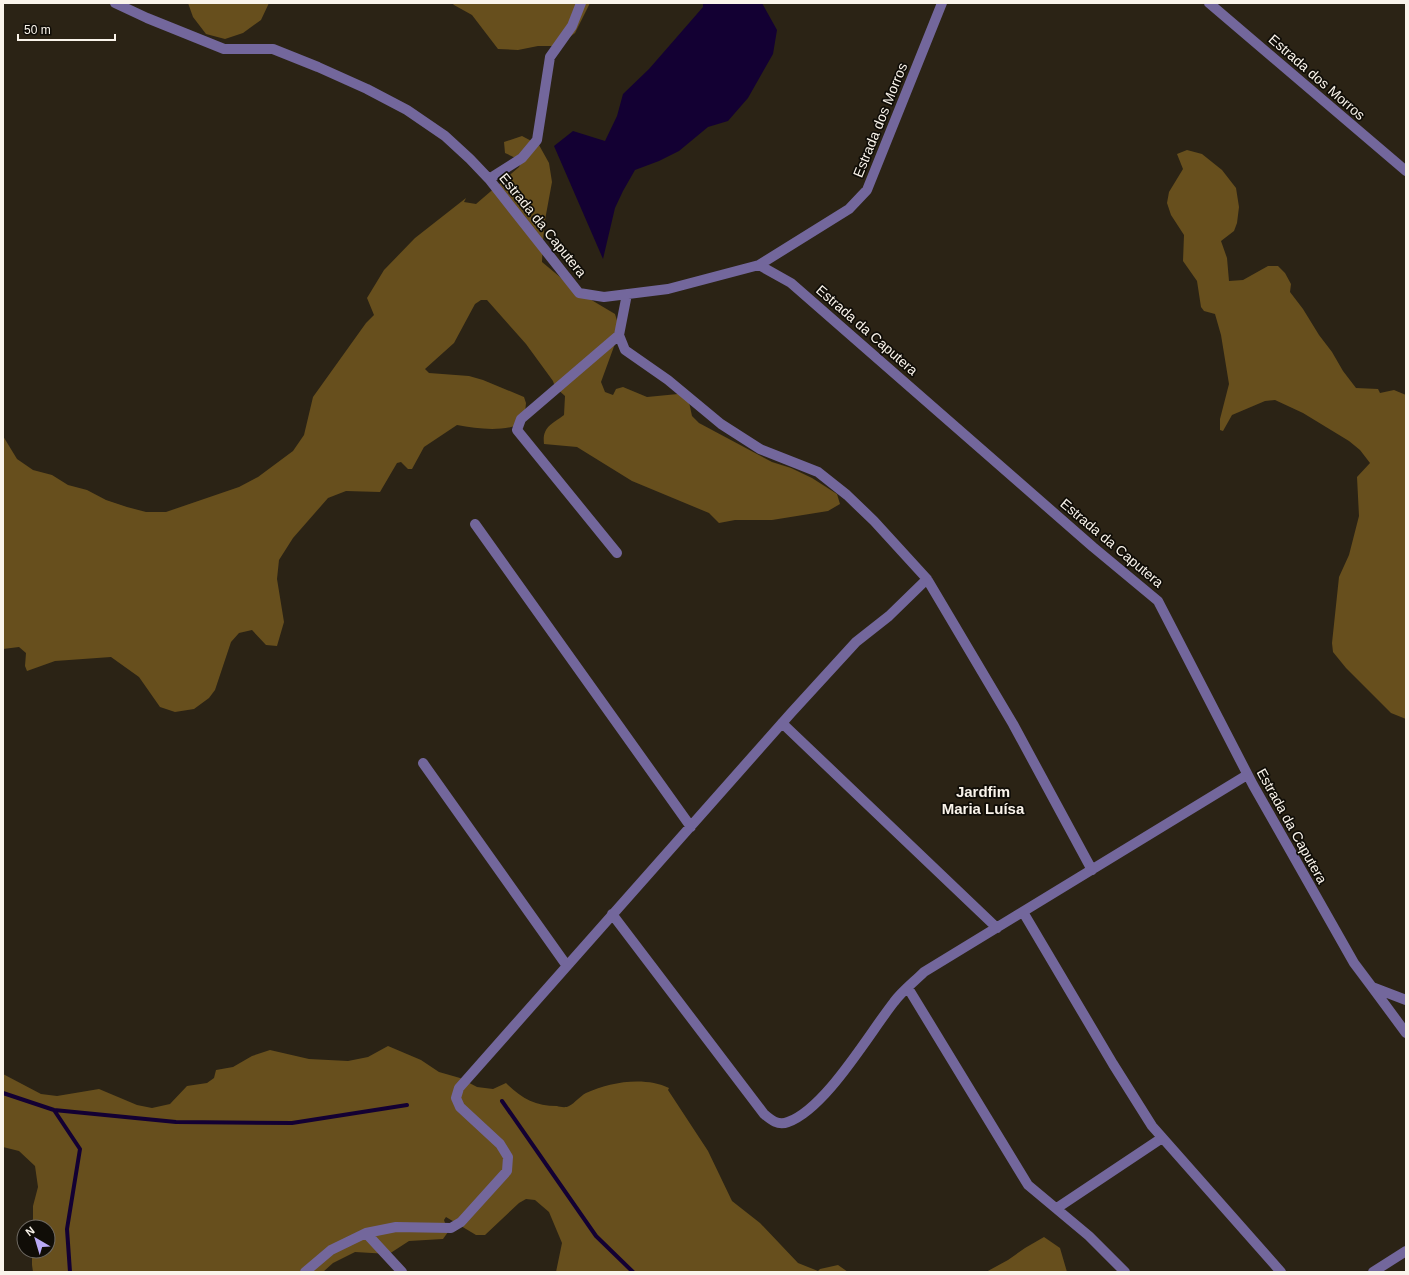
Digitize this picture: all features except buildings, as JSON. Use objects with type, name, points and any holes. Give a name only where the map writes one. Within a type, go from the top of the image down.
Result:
[{"type":"street","name":"Estrada da Caputera","points":[[116,3],[146,18],[224,49],[273,49],[367,89],[407,110],[445,136],[489,179],[579,293],[604,297],[668,289],[759,265],[791,283],[1093,547],[1158,600],[1247,775],[1354,963],[1406,1033]]},
{"type":"street","points":[[489,179],[522,158],[537,140],[550,57],[572,26],[581,3]]},
{"type":"street","name":"Estrada dos Morros","points":[[759,265],[849,209],[867,190],[942,3]]},
{"type":"street","name":"Estrada dos Morros","points":[[1209,3],[1406,171]]},
{"type":"street","points":[[626,294],[619,335],[625,350],[668,380],[721,424],[760,449],[818,472],[847,495],[874,521],[927,579],[1013,724],[1092,870]]},
{"type":"street","points":[[617,554],[517,430],[520,419],[619,335]]},
{"type":"street","points":[[474,524],[691,827]]},
{"type":"street","points":[[305,1272],[332,1250],[366,1233],[396,1227],[451,1228],[461,1222],[507,1171],[508,1157],[500,1144],[460,1107],[456,1098],[459,1088],[782,723],[856,642],[889,616],[927,579]]},
{"type":"street","points":[[782,723],[996,928]]},
{"type":"street","points":[[423,763],[567,966]]},
{"type":"street","points":[[612,914],[764,1114],[775,1122],[787,1122],[802,1115],[830,1088],[895,1000],[924,972],[1247,775]]},
{"type":"street","points":[[1023,912],[1152,1126],[1281,1272]]},
{"type":"street","points":[[1372,987],[1406,1000]]},
{"type":"street","points":[[908,988],[1028,1185],[1089,1236],[1125,1272]]},
{"type":"street","points":[[1057,1208],[1162,1138]]},
{"type":"street","points":[[366,1233],[402,1272]]},
{"type":"street","points":[[1373,1272],[1406,1251]]},
{"type":"shaded area","points":[[188,3],[269,3],[261,20],[243,33],[225,39],[206,34],[193,17]]},
{"type":"shaded area","points":[[452,3],[590,3],[575,33],[558,46],[538,46],[518,50],[498,49],[472,15]]},
{"type":"shaded area","points":[[703,3],[762,3],[777,30],[773,54],[748,98],[728,121],[708,127],[679,151],[659,161],[635,170],[615,208],[603,259],[554,146],[573,131],[605,141],[617,116],[623,94],[649,69],[703,7]]},
{"type":"shaded area","points":[[522,136],[539,145],[549,163],[552,182],[545,220],[542,262],[578,292],[615,314],[620,330],[601,382],[605,392],[613,395],[616,389],[623,387],[647,397],[678,394],[689,402],[692,416],[699,423],[772,462],[791,468],[812,478],[837,494],[840,504],[828,511],[772,520],[735,520],[719,523],[709,513],[632,481],[577,447],[544,444],[546,430],[564,415],[565,396],[555,387],[553,381],[526,344],[487,300],[481,300],[475,304],[454,343],[425,369],[429,373],[469,376],[483,380],[524,397],[526,403],[524,423],[499,429],[474,428],[457,425],[424,447],[412,469],[408,469],[401,462],[397,463],[380,492],[346,491],[328,498],[293,538],[279,560],[277,579],[284,622],[277,646],[266,645],[252,630],[239,633],[231,642],[215,690],[209,698],[194,709],[175,712],[160,707],[139,677],[111,657],[55,661],[27,671],[25,666],[26,653],[19,647],[3,649],[3,436],[17,459],[33,470],[52,475],[68,485],[87,490],[106,500],[146,512],[166,512],[239,487],[258,477],[293,451],[304,435],[313,397],[366,323],[374,315],[367,298],[384,270],[415,238],[466,198],[464,202],[476,204],[519,167],[522,161],[505,153],[504,142]]},
{"type":"shaded area","points":[[1187,150],[1202,154],[1222,170],[1236,188],[1239,207],[1237,223],[1234,231],[1221,241],[1227,258],[1229,281],[1243,280],[1268,266],[1278,266],[1285,273],[1291,284],[1290,292],[1356,388],[1378,389],[1380,393],[1394,390],[1406,395],[1406,719],[1391,713],[1346,668],[1333,652],[1332,643],[1339,577],[1349,555],[1359,516],[1357,477],[1370,463],[1360,450],[1349,441],[1303,413],[1275,400],[1265,401],[1232,415],[1223,431],[1220,430],[1220,419],[1229,384],[1221,335],[1215,314],[1204,311],[1201,307],[1197,281],[1183,261],[1184,235],[1171,215],[1167,203],[1169,192],[1183,169],[1177,154]]},
{"type":"shaded area","points":[[388,1046],[421,1060],[439,1072],[460,1078],[477,1087],[493,1089],[506,1083],[523,1097],[535,1103],[549,1106],[568,1107],[586,1093],[616,1083],[638,1081],[649,1082],[669,1088],[668,1090],[708,1151],[732,1201],[760,1223],[798,1263],[818,1271],[820,1269],[838,1265],[848,1272],[556,1272],[562,1243],[549,1212],[535,1200],[526,1199],[519,1203],[485,1235],[476,1235],[446,1217],[444,1220],[448,1232],[443,1239],[409,1241],[389,1254],[355,1252],[333,1263],[323,1272],[33,1272],[32,1259],[56,1259],[56,1219],[33,1219],[33,1206],[38,1187],[35,1166],[19,1151],[3,1147],[3,1074],[41,1094],[57,1096],[99,1089],[137,1105],[152,1108],[170,1104],[187,1086],[207,1083],[214,1078],[216,1070],[233,1067],[252,1056],[270,1050],[309,1059],[348,1061],[368,1057]]},
{"type":"shaded area","points":[[1044,1237],[1060,1248],[1067,1272],[986,1272],[1008,1260]]},
{"type":"waterway","points":[[3,1093],[54,1110],[176,1122],[292,1123],[407,1105]]},
{"type":"waterway","points":[[502,1101],[596,1236],[633,1272]]},
{"type":"waterway","points":[[54,1110],[80,1149],[67,1229],[70,1272]]},
{"type":"district","name":"Jardfim Maria Luísa","points":[[983,800]]}]
